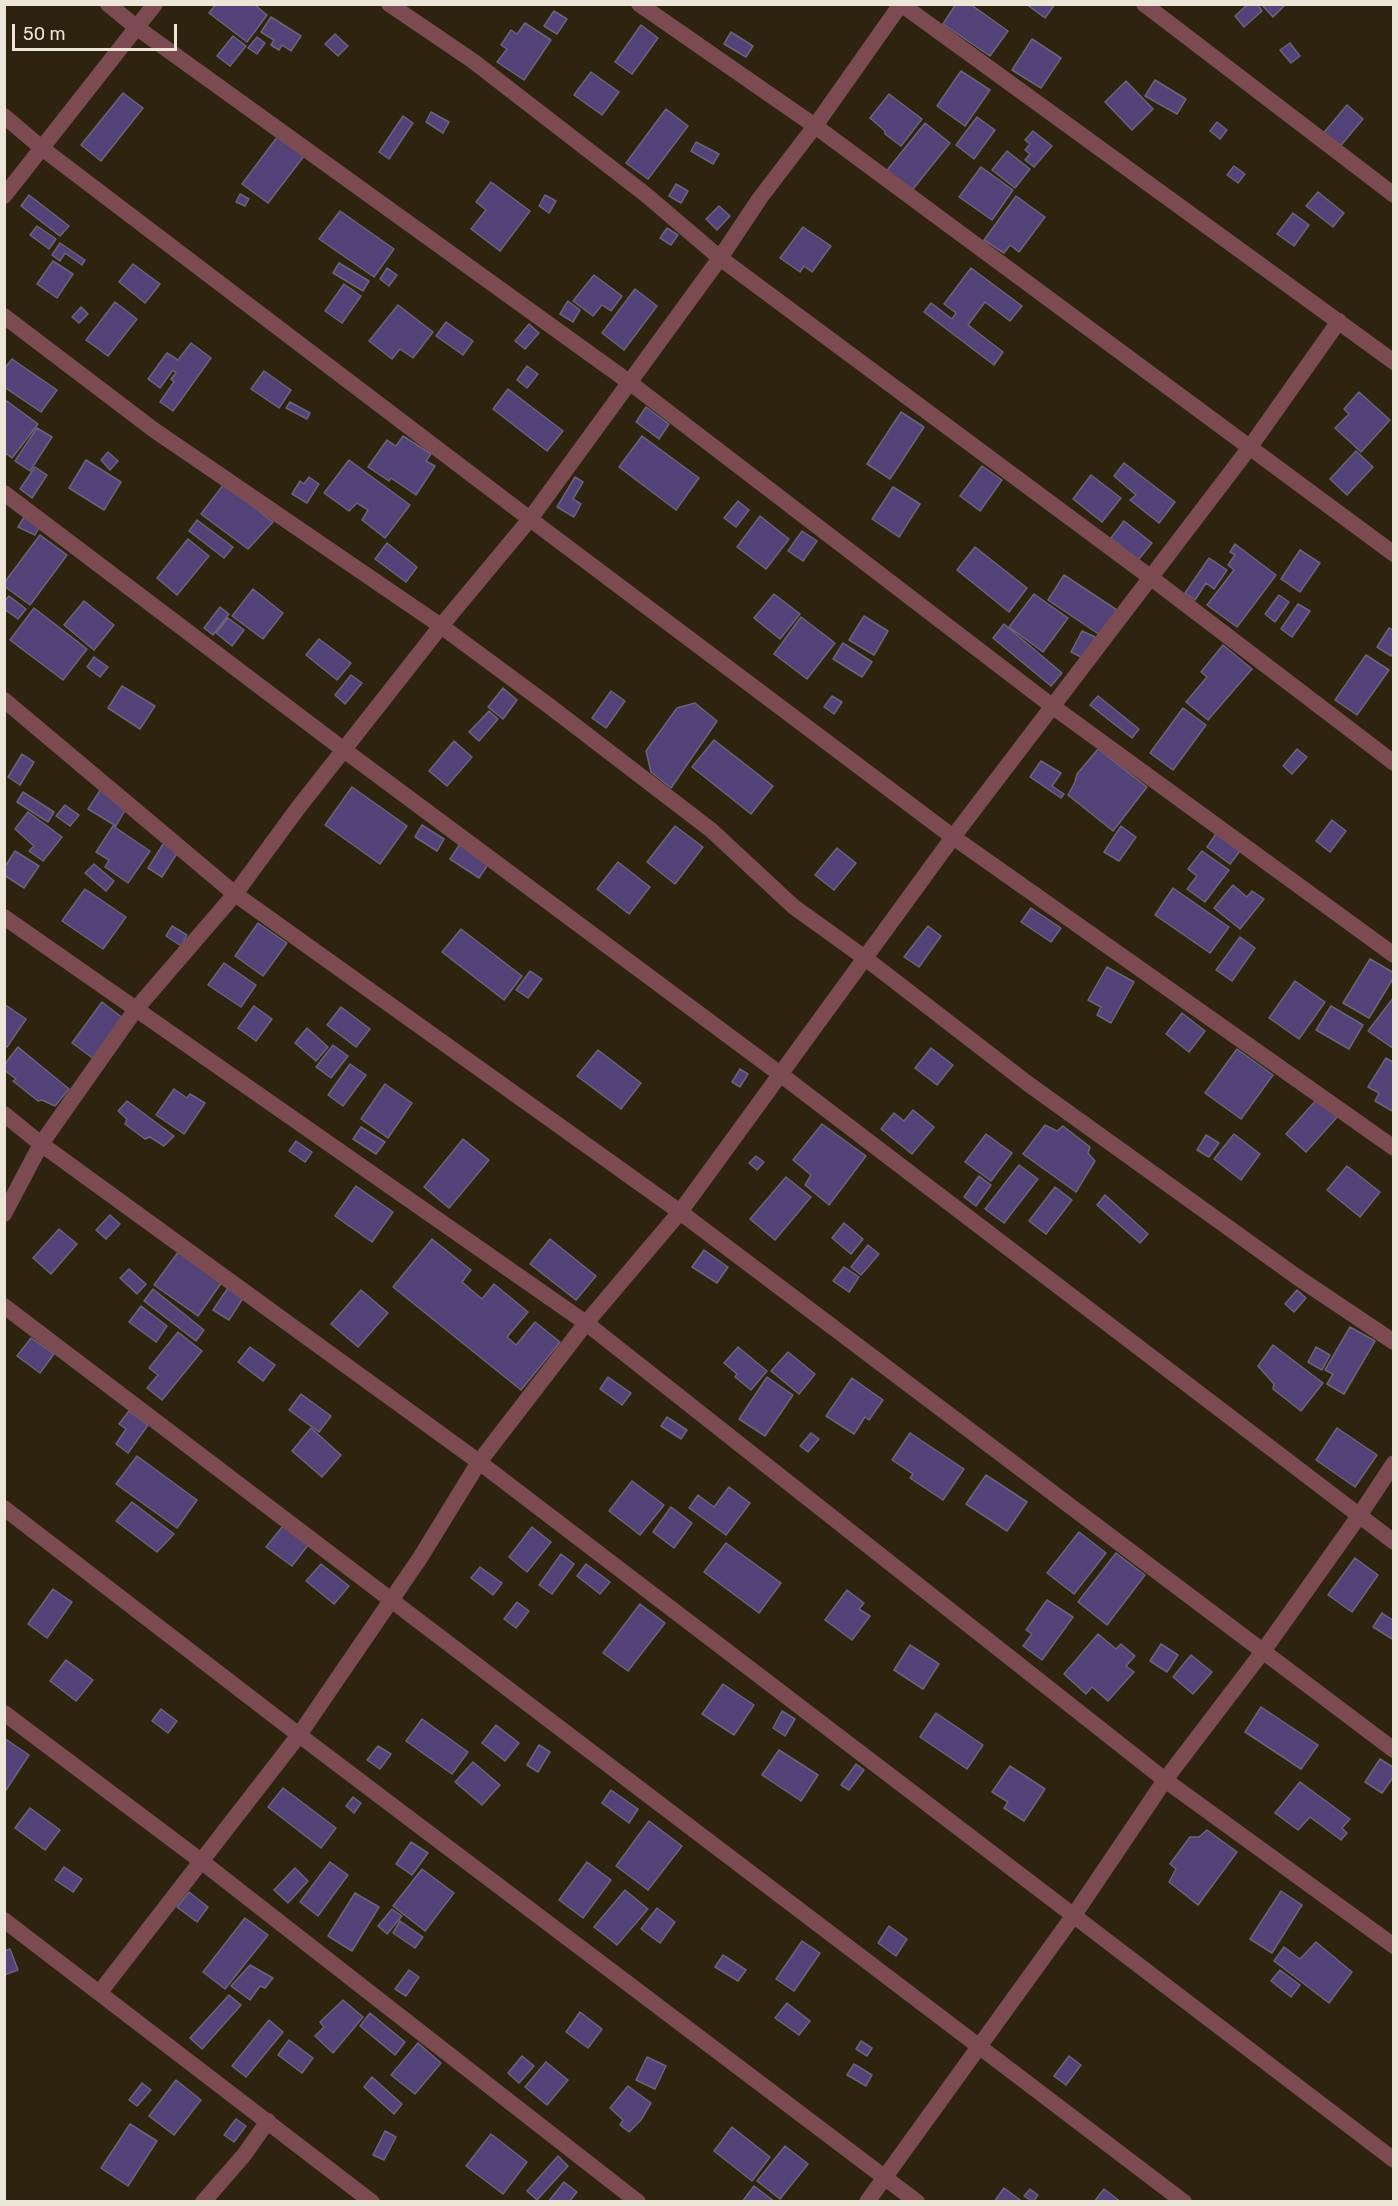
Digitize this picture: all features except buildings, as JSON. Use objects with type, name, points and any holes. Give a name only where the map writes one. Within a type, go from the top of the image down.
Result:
[{"type":"street","points":[[108,4],[136,27],[629,382],[1052,706],[1394,955]]},
{"type":"street","points":[[4,196],[155,4]]},
{"type":"street","points":[[389,4],[473,61],[645,194],[720,258],[1150,576],[1394,762]]},
{"type":"street","points":[[639,4],[815,126],[1394,554]]},
{"type":"street","points":[[4,1214],[41,1144],[136,1009],[235,894],[298,808],[441,626],[530,519],[901,4],[1394,362]]},
{"type":"street","points":[[1144,4],[1394,195]]},
{"type":"street","points":[[4,116],[43,149],[530,519],[953,837],[1394,1148]]},
{"type":"street","points":[[4,316],[154,430],[441,626],[711,830],[794,907],[865,958],[1027,1083],[1297,1277],[1394,1342]]},
{"type":"street","points":[[100,1992],[299,1735],[392,1600],[479,1462],[586,1323],[680,1212],[953,837],[1250,447],[1339,321]]},
{"type":"street","points":[[4,493],[344,750],[780,1074],[1394,1542]]},
{"type":"street","points":[[4,699],[235,894],[680,1212],[1394,1750]]},
{"type":"street","points":[[4,917],[586,1323],[1165,1780],[1394,1946]]},
{"type":"street","points":[[4,1114],[41,1144],[479,1462],[1394,2160]]},
{"type":"street","points":[[4,1306],[981,2045],[1184,2202]]},
{"type":"street","points":[[867,2202],[1074,1915],[1165,1780],[1264,1650],[1394,1463]]},
{"type":"street","points":[[4,1508],[299,1735],[917,2202]]},
{"type":"street","points":[[4,1713],[201,1861],[638,2202]]},
{"type":"street","points":[[4,1920],[372,2202]]},
{"type":"street","points":[[203,2202],[244,2155],[268,2121]]}]
